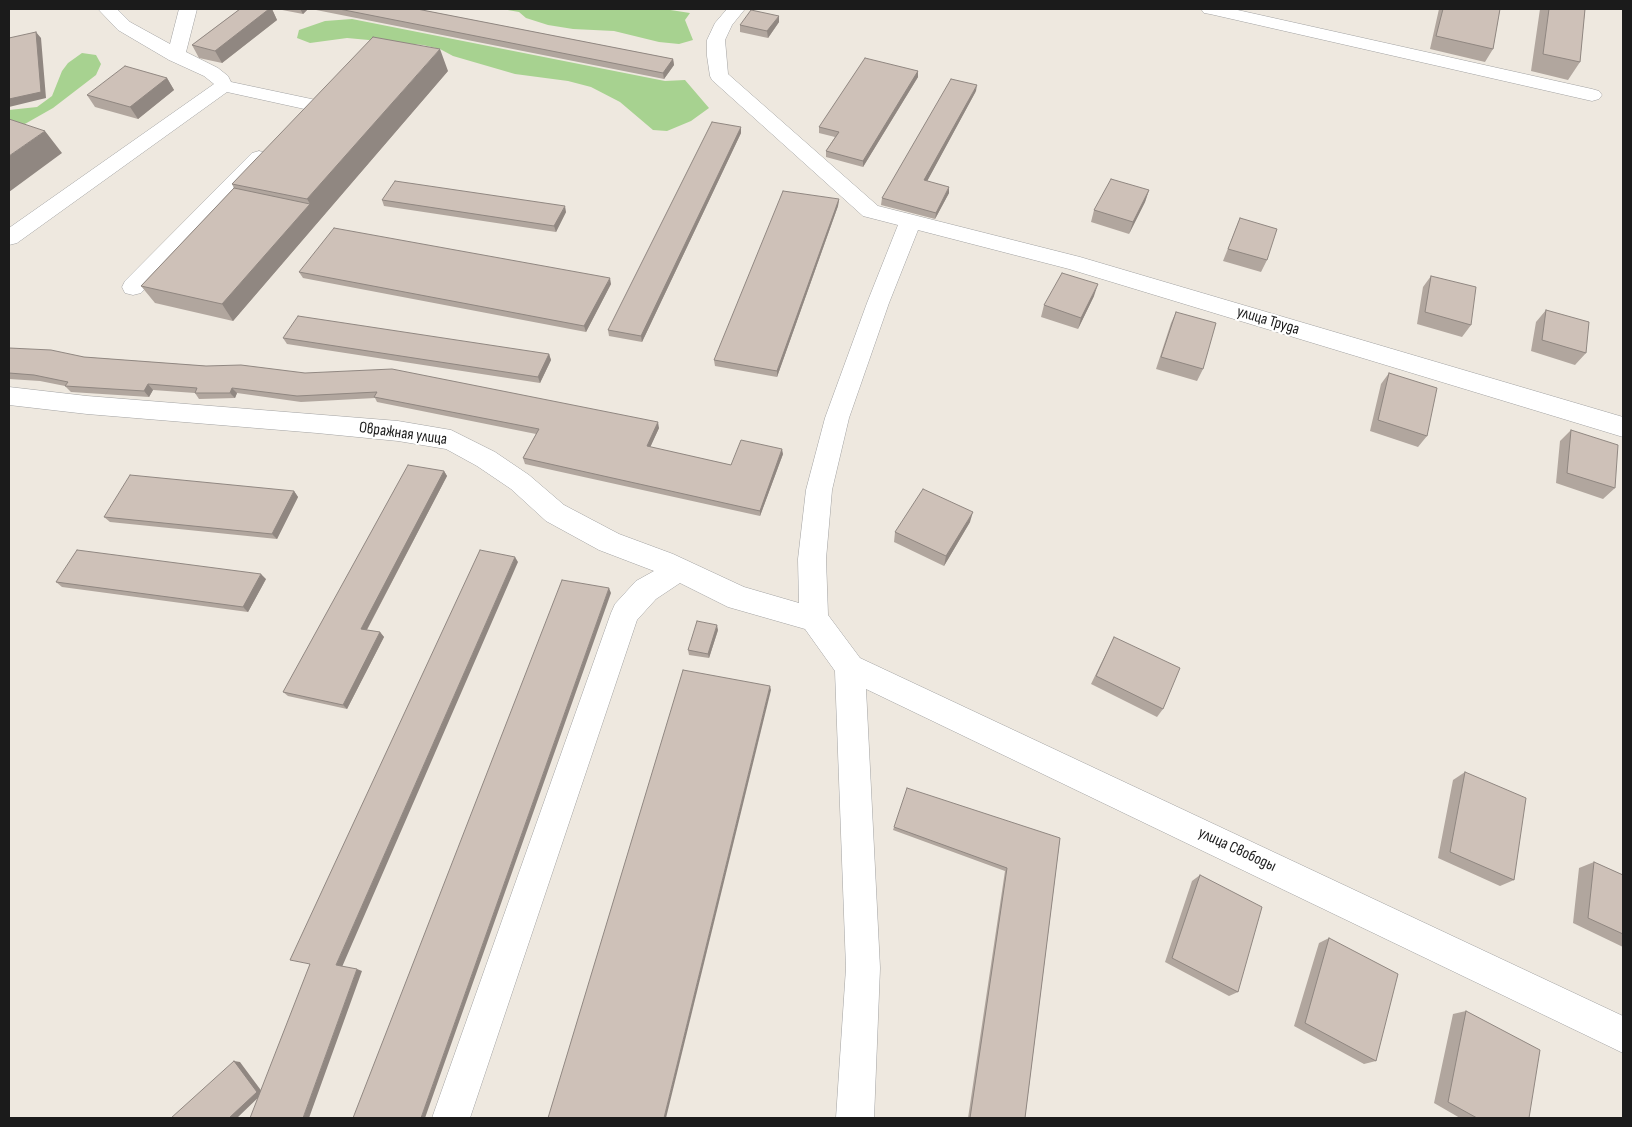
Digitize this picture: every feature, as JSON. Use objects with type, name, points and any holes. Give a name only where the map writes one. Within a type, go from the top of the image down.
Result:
[{"type":"street","points":[[107,9],[124,26],[176,56],[211,72],[222,80],[224,86]]},
{"type":"street","points":[[176,56],[188,9]]},
{"type":"street","name":"улица Труда","points":[[736,9],[724,23],[716,40],[719,76],[871,211],[1072,262],[1623,427]]},
{"type":"street","points":[[1210,9],[1592,95]]},
{"type":"street","points":[[9,238],[224,86],[309,105]]},
{"type":"street","points":[[133,287],[275,140]]},
{"type":"street","points":[[855,1118],[863,968],[850,667],[814,618],[812,558],[819,490],[838,418],[878,303],[910,222]]},
{"type":"street","name":"Овражная улица","points":[[9,396],[87,405],[317,422],[398,431],[452,440],[486,459],[520,482],[555,513],[609,542],[679,570],[738,598],[814,618]]},
{"type":"street","points":[[451,1118],[625,612],[646,590],[679,570]]},
{"type":"street","name":"улица Свободы","points":[[850,667],[1487,969],[1623,1036]]},
{"type":"green space","points":[[502,9],[664,9],[690,13],[685,20],[693,40],[679,44],[659,42],[614,31],[573,29],[548,25],[526,18],[519,12]]},
{"type":"green space","points":[[352,19],[665,81],[685,80],[709,108],[691,121],[667,131],[653,130],[620,102],[591,87],[568,81],[515,74],[423,45],[347,38],[310,43],[297,38],[299,30],[325,21]]},
{"type":"green space","points":[[82,53],[96,55],[101,64],[96,75],[53,108],[9,133],[9,110],[37,107],[52,96],[62,71],[68,63]]},
{"type":"building","points":[[240,9],[269,9],[215,51],[192,45]]},
{"type":"building","points":[[339,9],[417,9],[673,59],[663,73]]},
{"type":"building","points":[[1443,9],[1500,9],[1493,49],[1436,36]]},
{"type":"building","points":[[1549,9],[1585,9],[1580,62],[1543,54]]},
{"type":"building","points":[[751,10],[779,16],[767,31],[740,25]]},
{"type":"building","points":[[36,32],[41,92],[9,99],[9,38]]},
{"type":"building","points":[[373,37],[440,49],[307,199],[232,184]]},
{"type":"building","points":[[865,58],[918,71],[863,161],[826,151],[839,132],[819,127]]},
{"type":"building","points":[[125,66],[167,78],[130,107],[87,95]]},
{"type":"building","points":[[951,79],[977,85],[924,180],[949,187],[936,213],[882,198]]},
{"type":"building","points":[[9,119],[45,131],[9,156]]},
{"type":"building","points":[[712,122],[741,127],[641,336],[608,330]]},
{"type":"building","points":[[1111,179],[1149,190],[1133,222],[1094,210]]},
{"type":"building","points":[[395,181],[565,206],[554,226],[382,200]]},
{"type":"building","points":[[234,188],[310,204],[222,304],[141,286]]},
{"type":"building","points":[[783,191],[839,199],[777,371],[714,360]]},
{"type":"building","points":[[1240,218],[1277,229],[1267,260],[1228,249]]},
{"type":"building","points":[[334,228],[610,278],[584,326],[299,272]]},
{"type":"building","points":[[1062,273],[1098,284],[1081,318],[1044,305]]},
{"type":"building","points":[[1431,276],[1476,287],[1471,325],[1425,312]]},
{"type":"building","points":[[1546,310],[1589,322],[1586,353],[1542,340]]},
{"type":"building","points":[[1176,312],[1216,323],[1203,369],[1161,357]]},
{"type":"building","points":[[298,316],[549,354],[538,377],[283,338]]},
{"type":"building","points":[[9,348],[51,350],[84,357],[206,366],[241,365],[305,373],[392,369],[658,422],[647,446],[731,465],[741,440],[782,449],[760,511],[523,458],[539,429],[374,397],[377,392],[297,396],[232,388],[230,393],[195,393],[197,388],[148,384],[144,391],[65,386],[68,382],[34,375],[9,373]]},
{"type":"building","points":[[1389,373],[1437,388],[1427,436],[1378,420]]},
{"type":"building","points":[[1571,430],[1618,445],[1615,488],[1567,473]]},
{"type":"building","points":[[408,465],[444,471],[361,629],[380,632],[343,705],[283,692]]},
{"type":"building","points":[[130,475],[294,491],[272,534],[104,517]]},
{"type":"building","points":[[923,489],[973,512],[946,556],[895,532]]},
{"type":"building","points":[[77,550],[261,574],[243,607],[56,582]]},
{"type":"building","points":[[480,550],[515,557],[336,965],[357,969],[303,1118],[250,1118],[310,964],[290,960]]},
{"type":"building","points":[[562,580],[609,588],[421,1118],[353,1118]]},
{"type":"building","points":[[697,621],[717,625],[708,654],[688,650]]},
{"type":"building","points":[[1114,637],[1180,668],[1163,709],[1096,676]]},
{"type":"building","points":[[683,670],[770,686],[664,1118],[548,1118]]},
{"type":"building","points":[[1465,772],[1526,798],[1514,880],[1450,852]]},
{"type":"building","points":[[907,788],[1060,838],[1025,1118],[970,1118],[1007,868],[894,827]]},
{"type":"building","points":[[1594,862],[1623,875],[1623,934],[1588,918]]},
{"type":"building","points":[[1200,875],[1262,907],[1238,992],[1172,958]]},
{"type":"building","points":[[1329,938],[1398,974],[1376,1061],[1305,1023]]},
{"type":"building","points":[[1466,1011],[1540,1050],[1529,1118],[1477,1118],[1448,1102]]},
{"type":"building","points":[[234,1061],[257,1092],[229,1118],[171,1118]]}]
